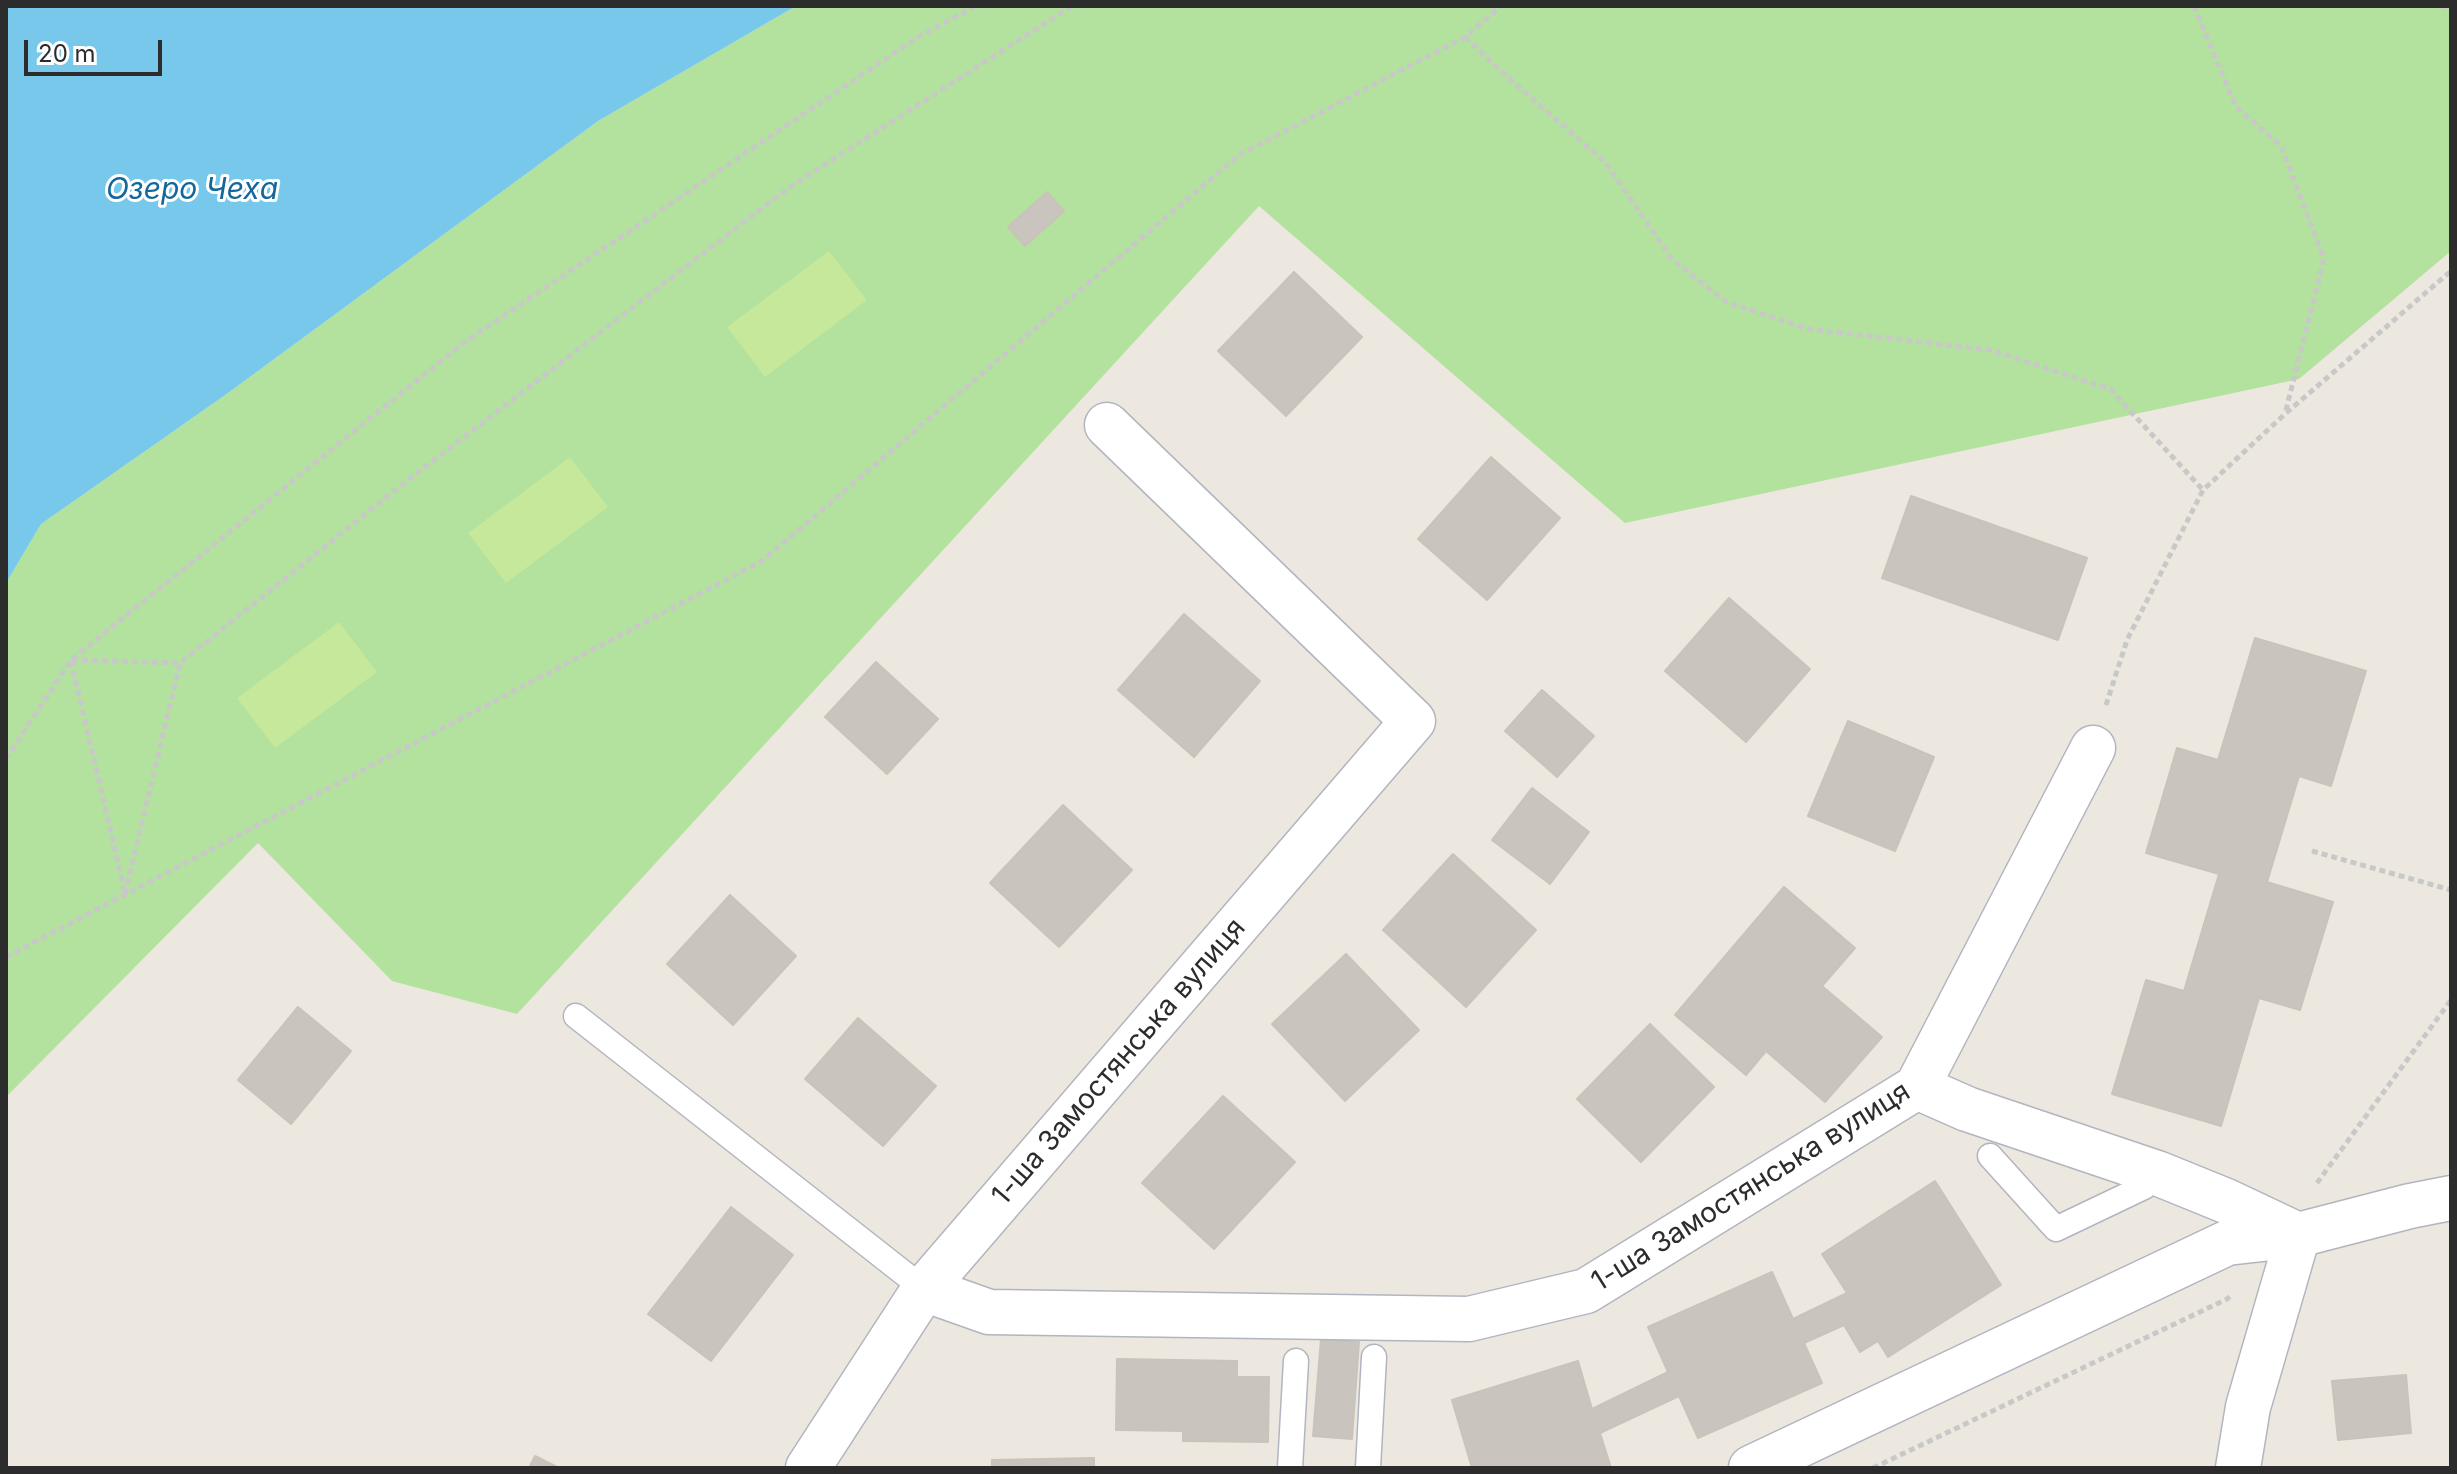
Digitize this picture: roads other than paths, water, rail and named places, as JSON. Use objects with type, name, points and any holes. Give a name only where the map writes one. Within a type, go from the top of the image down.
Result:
[{"type":"street","name":"1-ша Замостянська вулиця","points":[[808,1468],[924,1289],[1413,721],[1107,425]]},
{"type":"street","name":"1-ша Замостянська вулиця","points":[[924,1289],[989,1312],[1469,1319],[1586,1291],[1917,1087],[2093,748]]},
{"type":"street","points":[[1917,1087],[1967,1109],[2157,1173],[2298,1235]]},
{"type":"street","points":[[1751,1468],[2227,1243],[2298,1235],[2451,1198]]},
{"type":"street","points":[[2238,1468],[2248,1407],[2298,1235]]},
{"type":"lane","points":[[576,1016],[924,1289]]},
{"type":"lane","points":[[1990,1156],[2056,1229],[2144,1187],[2157,1173]]},
{"type":"lane","points":[[1368,1468],[1374,1357]]},
{"type":"lane","points":[[1290,1468],[1296,1361]]},
{"type":"water","name":"Озеро Чеха","points":[[6,6],[796,6],[598,121],[228,393],[41,524],[6,583]]}]
